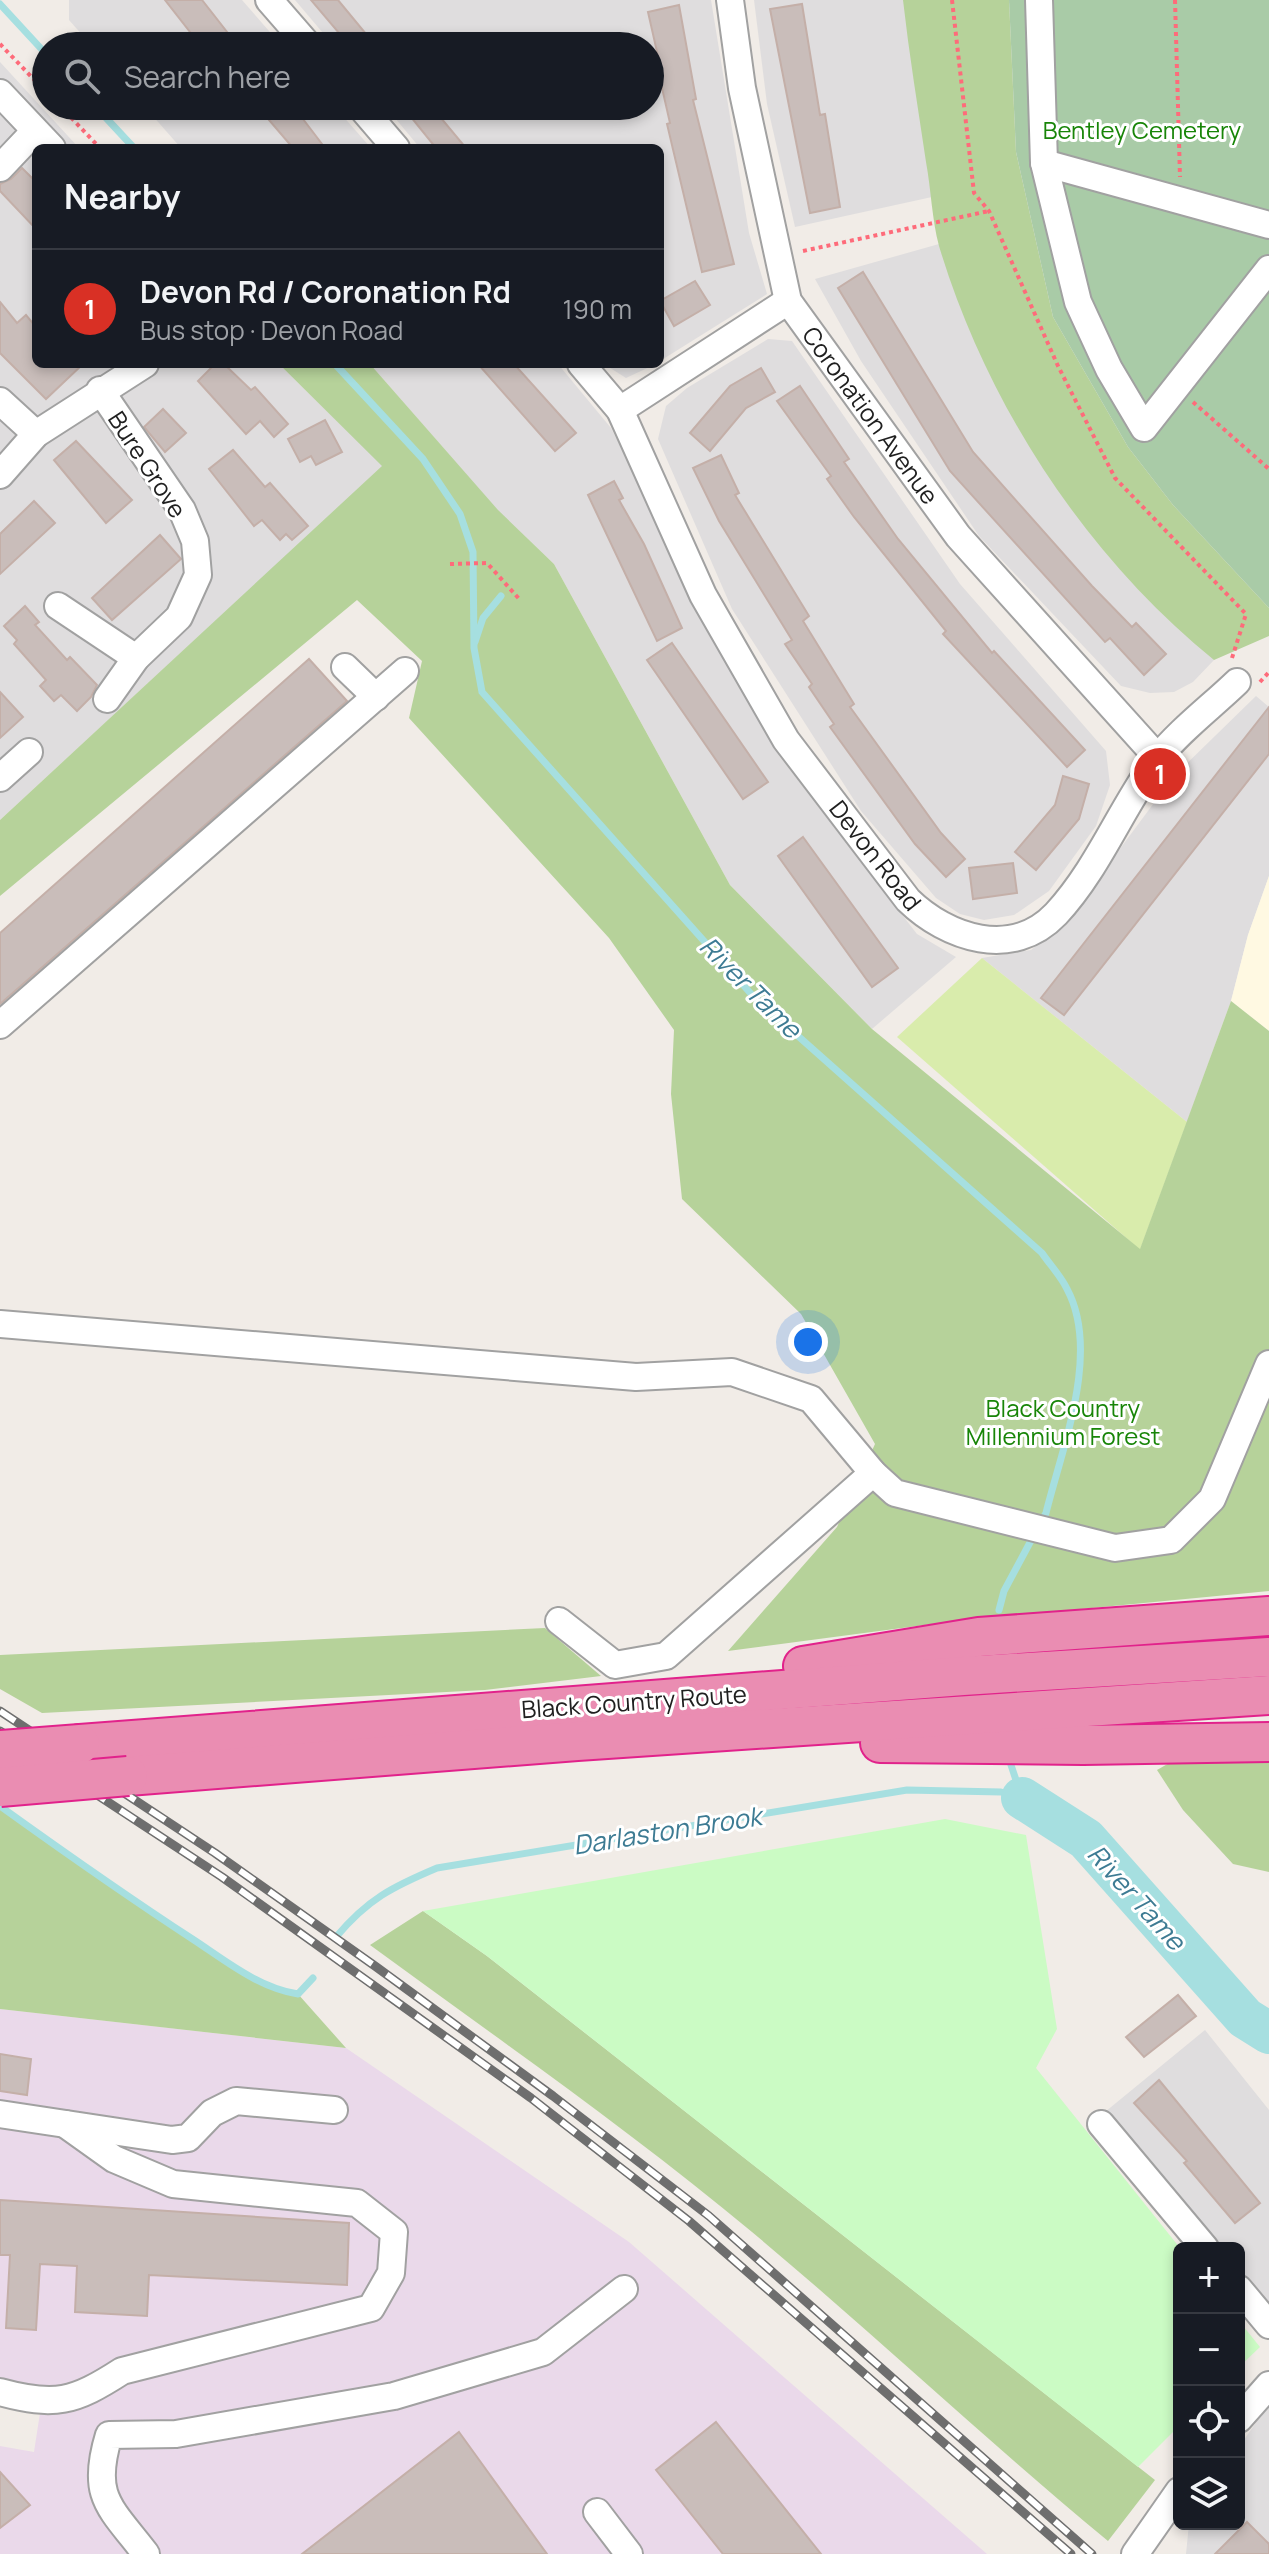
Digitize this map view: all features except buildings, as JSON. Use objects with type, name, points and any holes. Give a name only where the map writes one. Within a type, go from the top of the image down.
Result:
[{"type":"highway","points":[[568,1706],[979,1637],[1269,1616]]},
{"type":"highway","name":"Black Country Route","points":[[0,1750],[1269,1657]]},
{"type":"highway","name":"Black Country Route","points":[[0,1787],[672,1735],[1269,1695]]},
{"type":"highway","points":[[672,1735],[935,1745],[1269,1742]]},
{"type":"street","points":[[269,0],[297,32]]},
{"type":"street","name":"Coronation Avenue","points":[[730,0],[742,88],[788,301],[958,536],[1158,758]]},
{"type":"street","points":[[1039,0],[1044,163],[1078,302],[1109,369],[1144,428],[1269,269]]},
{"type":"street","points":[[0,93],[44,139]]},
{"type":"street","points":[[372,120],[393,144]]},
{"type":"street","points":[[0,168],[32,147]]},
{"type":"street","points":[[1044,163],[1269,225]]},
{"type":"street","points":[[620,410],[788,301]]},
{"type":"street","points":[[0,475],[36,434],[138,368]]},
{"type":"street","name":"Devon Road","points":[[584,368],[620,410],[703,595],[786,740],[908,900],[929,921],[978,939],[1001,940],[1054,916],[1158,758],[1237,682]]},
{"type":"street","name":"Bure Grove","points":[[100,390],[182,510],[195,541],[198,575],[179,617],[136,658],[107,699]]},
{"type":"street","points":[[0,401],[36,434]]},
{"type":"street","points":[[58,606],[136,658]]},
{"type":"street","points":[[345,667],[376,697]]},
{"type":"street","points":[[0,1025],[405,671]]},
{"type":"street","points":[[0,778],[29,752]]},
{"type":"street","points":[[0,1324],[636,1377],[732,1372],[811,1399],[873,1473],[895,1493],[1001,1522],[1115,1548],[1171,1540],[1212,1499],[1269,1364]]},
{"type":"street","points":[[559,1621],[615,1665],[666,1656],[873,1473]]},
{"type":"street","points":[[0,2114],[172,2140],[188,2138],[212,2113],[236,2101],[334,2110]]},
{"type":"street","points":[[0,2392],[41,2403],[90,2392],[122,2371],[371,2308],[391,2273],[394,2232],[357,2203],[173,2184],[114,2159],[65,2124]]},
{"type":"street","points":[[1101,2124],[1200,2242]]},
{"type":"street","points":[[146,2554],[106,2502],[99,2469],[109,2435],[176,2434],[394,2396],[543,2352],[624,2289]]},
{"type":"street","points":[[1245,2296],[1269,2325]]},
{"type":"street","points":[[1245,2412],[1269,2385]]},
{"type":"street","points":[[1135,2554],[1173,2500]]},
{"type":"street","points":[[597,2512],[629,2554]]},
{"type":"path","points":[[1175,0],[1181,200]]},
{"type":"path","points":[[0,44],[32,77]]},
{"type":"path","points":[[73,120],[96,144]]},
{"type":"path","points":[[778,257],[989,211]]},
{"type":"path","points":[[1176,388],[1269,469]]},
{"type":"path","points":[[1264,464],[1269,458]]},
{"type":"path","points":[[450,564],[487,563],[521,601]]},
{"type":"shaded area","points":[[69,0],[242,0],[270,32],[80,32],[69,20]]},
{"type":"shaded area","points":[[295,0],[711,0],[749,233],[767,294],[664,358],[664,144],[417,144],[397,120],[664,120],[664,32],[322,32]]},
{"type":"shaded area","points":[[754,0],[920,0],[932,197],[795,227],[767,104]]},
{"type":"shaded area","points":[[0,62],[32,97],[32,120],[53,120],[75,144],[32,144],[32,368],[283,368],[383,466],[0,820]]},
{"type":"shaded area","points":[[156,120],[346,120],[367,144],[177,144]]},
{"type":"shaded area","points":[[939,244],[988,335],[1214,660],[1193,682],[1174,692],[1150,693],[1121,686],[979,536],[861,361],[815,279]]},
{"type":"shaded area","points":[[768,339],[792,341],[960,584],[1106,751],[1110,785],[1096,826],[1049,891],[1014,915],[984,920],[960,914],[936,898],[861,811],[732,609],[658,439],[666,406],[687,388]]},
{"type":"shaded area","points":[[373,368],[561,368],[611,428],[780,757],[917,934],[956,957],[872,1029],[730,885],[554,564],[498,511]]},
{"type":"shaded area","points":[[610,368],[647,368],[626,378]]},
{"type":"shaded area","points":[[1256,696],[1269,707],[1269,876],[1248,935],[1231,1001],[1187,1122],[982,958],[1031,950],[1067,920],[1174,776]]},
{"type":"shaded area","points":[[1269,876],[1269,1031],[1231,1001],[1248,935]]},
{"type":"shaded area","points":[[0,2009],[346,2048],[629,2242],[987,2554],[0,2554],[0,2446],[34,2452],[40,2413],[0,2400]]},
{"type":"shaded area","points":[[1205,2030],[1269,2110],[1269,2303],[1245,2275],[1245,2242],[1217,2242],[1105,2112]]},
{"type":"shaded area","points":[[1269,2404],[1269,2554],[1186,2554],[1188,2530],[1245,2530],[1245,2438]]},
{"type":"green space","points":[[903,0],[1009,0],[1016,152],[1053,317],[1128,447],[1173,505],[1269,608],[1269,636],[1214,660],[1167,619],[1123,573],[1083,525],[1013,419],[959,305],[939,246]]},
{"type":"green space","name":"Bentley Cemetery","points":[[1009,0],[1269,0],[1269,608],[1173,505],[1128,447],[1053,317],[1016,152]]},
{"type":"green space","name":"Black Country Millennium Forest","points":[[283,368],[374,368],[498,510],[554,564],[730,885],[872,1029],[1140,1249],[1231,1001],[1269,1031],[1269,1591],[955,1621],[728,1651],[837,1527],[875,1444],[801,1314],[682,1199],[671,1094],[674,1030],[609,938],[409,718],[422,661],[357,600],[0,896],[0,820],[382,466]]},
{"type":"green space","points":[[982,958],[1187,1122],[1140,1250],[897,1037]]},
{"type":"green space","points":[[545,1628],[601,1676],[485,1690],[42,1713],[0,1689],[0,1655]]},
{"type":"green space","points":[[1269,1760],[1269,1872],[1233,1864],[1183,1810],[1157,1770],[1171,1762]]},
{"type":"green space","points":[[0,1806],[119,1892],[249,1976],[281,1991],[298,1994],[346,2048],[0,2009]]},
{"type":"green space","points":[[945,1819],[1026,1835],[1057,2029],[1036,2068],[1175,2242],[1173,2432],[1138,2467],[487,1956],[423,1911]]},
{"type":"green space","points":[[423,1911],[487,1956],[1155,2480],[1108,2541],[706,2194],[370,1945]]},
{"type":"green space","points":[[1245,2328],[1260,2347],[1245,2361]]},
{"type":"waterway","name":"River Tame","points":[[0,4],[32,39]]},
{"type":"waterway","name":"River Tame","points":[[108,120],[130,144]]},
{"type":"waterway","name":"River Tame","points":[[339,368],[423,459],[460,514],[473,552],[474,648],[482,692],[753,996],[1042,1253],[1065,1284],[1077,1314],[1080,1370],[1069,1430],[1046,1513],[1040,1524]]},
{"type":"waterway","points":[[475,642],[483,618],[501,596]]},
{"type":"waterway","name":"River Tame","points":[[999,1610],[1004,1591],[1034,1535]]},
{"type":"waterway","name":"River Tame","points":[[1010,1762],[1022,1798]]},
{"type":"waterway","name":"Darlaston Brook","points":[[336,1937],[382,1895],[437,1868],[907,1790],[1001,1792],[1022,1798]]},
{"type":"waterway","name":"River Tame","points":[[1022,1798],[1086,1839],[1245,2018],[1269,2033]]},
{"type":"waterway","name":"Darlaston Brook","points":[[0,1806],[256,1980],[298,1994],[313,1978]]},
{"type":"railway","points":[[0,1711],[215,1853],[375,1966],[553,2096],[709,2216],[1092,2554]]},
{"type":"railway","points":[[0,1731],[222,1877],[531,2098],[689,2221],[1071,2554]]},
{"type":"place","name":"Devon Rd / Coronation Rd","points":[[1160,774]]}]
